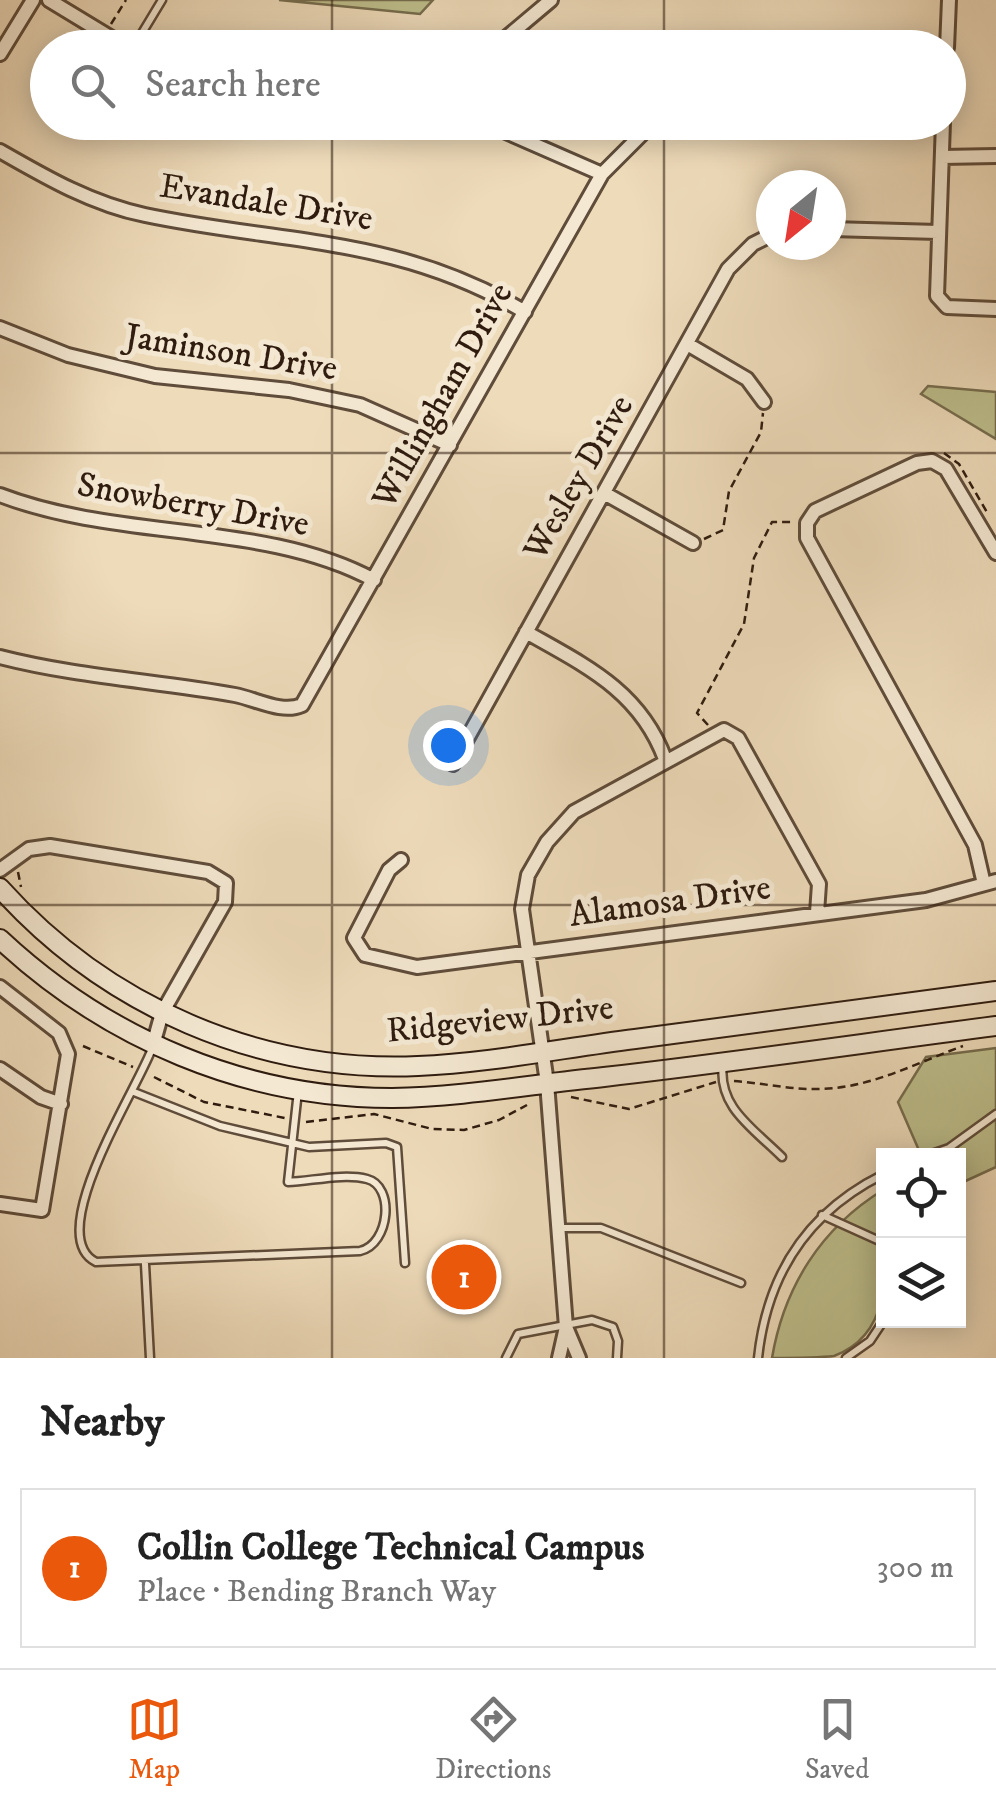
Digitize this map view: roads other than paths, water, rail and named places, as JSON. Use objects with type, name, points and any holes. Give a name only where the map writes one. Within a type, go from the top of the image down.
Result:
[{"type":"main road","name":"Ridgeview Drive","points":[[0,888],[86,967],[162,1013],[243,1045],[344,1064],[418,1066],[996,991]]},
{"type":"main road","name":"Ridgeview Drive","points":[[0,939],[64,992],[153,1045],[219,1070],[298,1090],[391,1098],[724,1062],[996,1026]]},
{"type":"street","points":[[0,54],[33,0]]},
{"type":"street","points":[[49,0],[98,30]]},
{"type":"street","points":[[515,30],[551,0]]},
{"type":"street","points":[[948,30],[949,0]]},
{"type":"street","points":[[524,140],[602,174]]},
{"type":"street","name":"Willingham Drive","points":[[0,657],[296,708],[306,700],[602,174],[636,140]]},
{"type":"street","points":[[943,140],[936,288],[941,302],[954,308],[996,309]]},
{"type":"street","name":"Evandale Drive","points":[[0,151],[63,187],[118,208],[382,252],[472,284],[525,312]]},
{"type":"street","points":[[942,157],[996,156]]},
{"type":"street","points":[[846,229],[938,232]]},
{"type":"street","name":"Wesley Drive","points":[[453,764],[689,345],[728,268],[756,242]]},
{"type":"street","name":"Jaminson Drive","points":[[0,328],[68,355],[156,376],[289,390],[360,405],[450,445]]},
{"type":"street","points":[[689,345],[747,379],[764,402]]},
{"type":"street","points":[[990,883],[974,846],[807,538],[806,523],[815,511],[917,463],[932,461],[946,468],[996,554]]},
{"type":"street","points":[[604,493],[693,543]]},
{"type":"street","name":"Snowberry Drive","points":[[0,495],[89,520],[278,546],[325,558],[374,580]]},
{"type":"street","points":[[526,632],[622,690],[656,734],[665,759]]},
{"type":"street","points":[[579,1358],[566,1327],[547,1083],[522,909],[528,875],[547,842],[574,812],[715,733],[730,732],[738,738],[819,884],[817,913]]},
{"type":"street","points":[[0,870],[29,849],[50,846],[208,872],[226,883],[225,902],[162,1013],[153,1045]]},
{"type":"street","name":"Alamosa Drive","points":[[401,860],[389,870],[354,931],[356,945],[365,955],[418,967],[926,900],[990,883]]},
{"type":"street","points":[[0,987],[66,1042],[61,1104],[42,1210],[0,1204]]},
{"type":"street","points":[[0,1069],[41,1097],[61,1104]]},
{"type":"street","points":[[559,1358],[566,1327]]},
{"type":"lane","points":[[143,30],[162,0]]},
{"type":"lane","points":[[153,1045],[134,1092],[93,1169],[80,1240],[86,1256],[96,1262],[145,1264],[360,1251],[376,1244],[384,1232],[380,1189],[362,1178],[288,1182],[289,1143],[298,1090]]},
{"type":"lane","points":[[724,1062],[721,1081],[725,1101],[782,1158]]},
{"type":"lane","points":[[134,1092],[220,1126],[289,1143],[310,1147],[386,1143],[397,1146],[405,1263]]},
{"type":"lane","points":[[949,1148],[996,1114]]},
{"type":"lane","points":[[758,1358],[761,1325],[780,1270],[822,1215],[876,1179]]},
{"type":"lane","points":[[822,1215],[876,1240]]},
{"type":"lane","points":[[557,1228],[601,1228],[741,1284]]},
{"type":"lane","points":[[145,1264],[150,1358]]},
{"type":"lane","points":[[506,1358],[518,1334],[592,1320],[607,1322],[617,1334],[617,1358]]},
{"type":"lane","points":[[846,1358],[870,1341],[879,1328]]},
{"type":"place","name":"Collin College Technical Campus","points":[[464,1277]]}]
